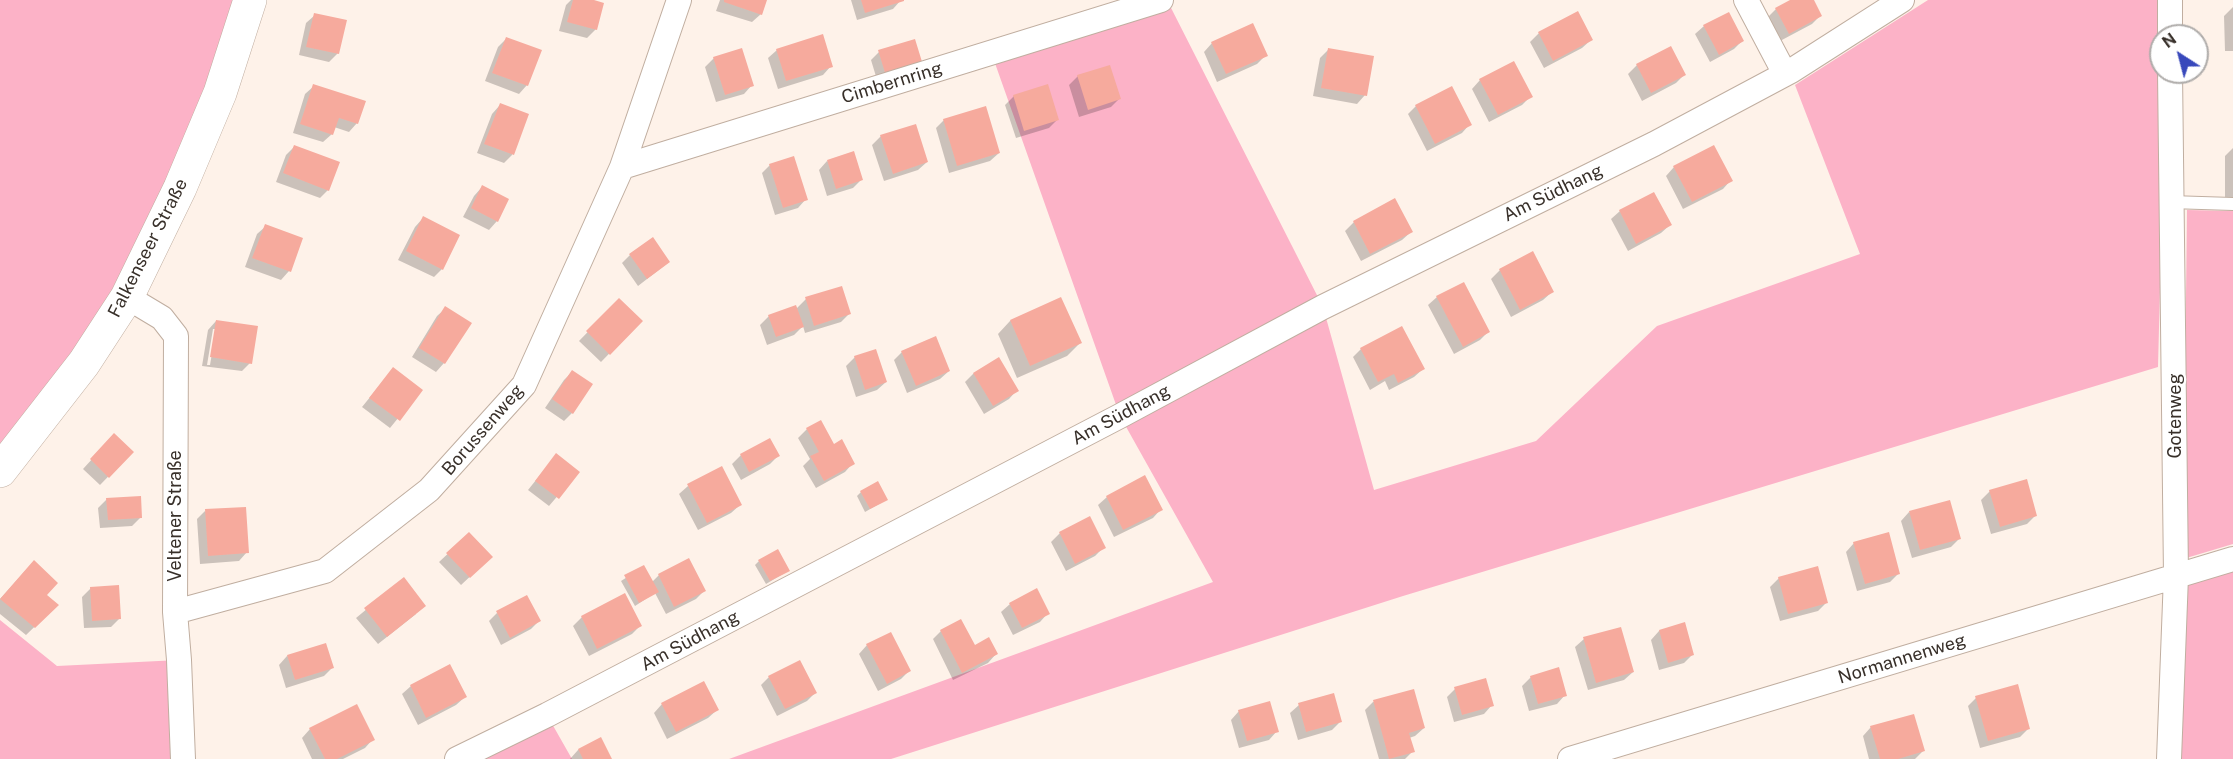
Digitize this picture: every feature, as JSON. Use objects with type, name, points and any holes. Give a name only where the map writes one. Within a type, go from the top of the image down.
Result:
[{"type":"main road","name":"Falkenseer Straße","points":[[0,471],[84,363],[127,297],[180,188],[220,93],[250,0]]},
{"type":"street","name":"Borussenweg","points":[[175,612],[325,571],[429,490],[524,385],[622,167],[679,0]]},
{"type":"street","name":"Cimbernring","points":[[622,167],[1161,0]]},
{"type":"street","points":[[1746,0],[1785,74]]},
{"type":"street","name":"Am Südhang","points":[[458,759],[1120,416],[1323,307],[1654,144],[1785,74],[1902,0]]},
{"type":"street","points":[[2170,0],[2170,24]]},
{"type":"street","name":"Gotenweg","points":[[2169,759],[2175,576],[2170,84]]},
{"type":"street","name":"Veltener Straße","points":[[127,297],[162,318],[176,336],[175,612],[183,759]]},
{"type":"street","name":"Normannenweg","points":[[1570,759],[2233,559]]},
{"type":"lane","points":[[2170,202],[2233,204]]},
{"type":"shaded area","points":[[0,0],[250,0],[180,188],[0,471]]},
{"type":"shaded area","points":[[1167,0],[1323,307],[1374,490],[1536,441],[1657,326],[1860,254],[1795,85],[1928,0],[2161,0],[2161,24],[2149,24],[2149,84],[2161,84],[2162,208],[2158,367],[1403,596],[891,759],[729,759],[1213,582],[1120,416],[991,52]]},
{"type":"shaded area","points":[[2187,210],[2233,211],[2233,544],[2183,559]]},
{"type":"shaded area","points":[[2233,569],[2233,759],[2180,759],[2179,585]]},
{"type":"shaded area","points":[[0,620],[57,666],[179,660],[183,759],[0,759]]},
{"type":"shaded area","points":[[547,715],[572,759],[457,759]]},
{"type":"building","points":[[573,0],[594,0],[604,3],[597,30],[567,22]]},
{"type":"building","points":[[724,0],[767,0],[762,15],[724,2]]},
{"type":"building","points":[[861,0],[904,0],[904,1],[865,13]]},
{"type":"building","points":[[1790,0],[1814,0],[1822,16],[1789,34],[1775,8]]},
{"type":"building","points":[[1578,11],[1593,40],[1553,61],[1538,32]]},
{"type":"building","points":[[1729,12],[1744,41],[1719,55],[1703,25]]},
{"type":"building","points":[[314,13],[347,20],[339,54],[306,47]]},
{"type":"building","points":[[1253,23],[1268,56],[1226,74],[1211,42]]},
{"type":"building","points":[[823,34],[833,67],[786,81],[776,49]]},
{"type":"building","points":[[506,37],[542,50],[528,86],[492,73]]},
{"type":"building","points":[[915,39],[923,65],[886,76],[878,50]]},
{"type":"building","points":[[1671,46],[1686,75],[1651,93],[1636,64]]},
{"type":"building","points":[[742,48],[754,86],[725,95],[713,57]]},
{"type":"building","points":[[1328,48],[1374,56],[1367,96],[1321,88]]},
{"type":"building","points":[[1514,61],[1533,97],[1498,115],[1479,79]]},
{"type":"building","points":[[1110,65],[1121,99],[1088,110],[1077,75]]},
{"type":"building","points":[[313,84],[366,101],[358,124],[339,118],[333,135],[300,124]]},
{"type":"building","points":[[1048,84],[1059,120],[1024,131],[1013,95]]},
{"type":"building","points":[[1452,86],[1472,125],[1435,144],[1415,105]]},
{"type":"building","points":[[500,103],[529,114],[514,155],[484,144]]},
{"type":"building","points":[[986,106],[1000,153],[957,166],[943,119]]},
{"type":"building","points":[[916,124],[928,162],[893,174],[880,135]]},
{"type":"building","points":[[294,145],[340,162],[329,191],[283,173]]},
{"type":"building","points":[[1714,145],[1733,181],[1692,202],[1673,166]]},
{"type":"building","points":[[854,151],[863,180],[836,189],[827,160]]},
{"type":"building","points":[[794,156],[808,200],[783,208],[769,164]]},
{"type":"building","points":[[482,185],[509,199],[498,222],[471,208]]},
{"type":"building","points":[[1654,192],[1672,225],[1636,244],[1619,210]]},
{"type":"building","points":[[1395,198],[1413,232],[1370,254],[1353,221]]},
{"type":"building","points":[[423,216],[460,235],[443,270],[406,251]]},
{"type":"building","points":[[265,224],[303,238],[291,272],[252,258]]},
{"type":"building","points":[[653,237],[670,262],[647,279],[629,254]]},
{"type":"building","points":[[1533,251],[1554,292],[1520,310],[1499,269]]},
{"type":"building","points":[[1464,282],[1490,332],[1463,347],[1436,296]]},
{"type":"building","points":[[842,286],[851,314],[814,326],[805,297]]},
{"type":"building","points":[[1061,297],[1082,343],[1030,366],[1010,320]]},
{"type":"building","points":[[619,298],[643,321],[610,355],[586,331]]},
{"type":"building","points":[[796,305],[804,327],[776,337],[768,315]]},
{"type":"building","points":[[445,306],[472,323],[445,364],[419,348]]},
{"type":"building","points":[[216,320],[258,326],[252,364],[210,357]]},
{"type":"building","points":[[1402,326],[1425,369],[1398,383],[1394,374],[1378,382],[1360,348]]},
{"type":"building","points":[[936,336],[950,371],[916,386],[901,351]]},
{"type":"building","points":[[876,349],[887,382],[865,390],[854,356]]},
{"type":"building","points":[[999,357],[1019,391],[993,406],[973,373]]},
{"type":"building","points":[[393,367],[423,390],[400,421],[369,398]]},
{"type":"building","points":[[572,370],[593,384],[573,414],[552,399]]},
{"type":"building","points":[[821,420],[834,444],[842,439],[855,464],[824,481],[810,456],[819,452],[806,428]]},
{"type":"building","points":[[114,433],[134,452],[109,478],[90,459]]},
{"type":"building","points":[[770,438],[780,456],[749,472],[740,454]]},
{"type":"building","points":[[556,453],[580,472],[559,499],[535,481]]},
{"type":"building","points":[[722,466],[742,505],[707,523],[687,484]]},
{"type":"building","points":[[1145,475],[1163,510],[1123,530],[1106,496]]},
{"type":"building","points":[[2027,479],[2037,516],[2000,527],[1989,490]]},
{"type":"building","points":[[878,481],[888,500],[870,509],[860,491]]},
{"type":"building","points":[[141,496],[142,518],[108,520],[106,498]]},
{"type":"building","points":[[1950,500],[1961,539],[1920,550],[1909,511]]},
{"type":"building","points":[[246,507],[249,553],[208,556],[205,509]]},
{"type":"building","points":[[1090,516],[1106,548],[1075,564],[1059,532]]},
{"type":"building","points":[[469,532],[493,557],[470,578],[446,553]]},
{"type":"building","points":[[1889,532],[1900,574],[1865,584],[1853,542]]},
{"type":"building","points":[[778,549],[790,571],[770,581],[758,560]]},
{"type":"building","points":[[689,558],[706,591],[674,607],[658,574]]},
{"type":"building","points":[[34,560],[58,583],[47,595],[59,605],[35,628],[0,599]]},
{"type":"building","points":[[644,565],[659,592],[639,603],[624,575]]},
{"type":"building","points":[[1818,566],[1828,603],[1788,614],[1778,577]]},
{"type":"building","points":[[404,577],[426,606],[387,637],[364,608]]},
{"type":"building","points":[[119,585],[121,619],[92,621],[90,587]]},
{"type":"building","points":[[1037,588],[1050,614],[1022,628],[1009,603]]},
{"type":"building","points":[[625,593],[642,626],[597,649],[581,616]]},
{"type":"building","points":[[527,595],[541,621],[510,638],[496,611]]},
{"type":"building","points":[[961,619],[975,645],[989,637],[998,654],[962,673],[940,630]]},
{"type":"building","points":[[1685,622],[1694,655],[1668,663],[1659,630]]},
{"type":"building","points":[[1621,627],[1634,672],[1596,683],[1583,637]]},
{"type":"building","points":[[891,632],[911,671],[887,684],[866,644]]},
{"type":"building","points":[[326,643],[334,668],[295,680],[287,655]]},
{"type":"building","points":[[800,660],[817,693],[785,709],[768,676]]},
{"type":"building","points":[[450,664],[467,697],[426,718],[410,685]]},
{"type":"building","points":[[1559,667],[1567,696],[1538,704],[1530,676]]},
{"type":"building","points":[[1486,678],[1494,706],[1462,715],[1454,687]]},
{"type":"building","points":[[704,681],[719,710],[676,732],[661,703]]},
{"type":"building","points":[[2018,684],[2030,729],[1988,741],[1975,696]]},
{"type":"building","points":[[1414,689],[1425,728],[1409,733],[1415,752],[1389,759],[1373,700]]},
{"type":"building","points":[[1334,693],[1342,722],[1306,732],[1298,703]]},
{"type":"building","points":[[1270,701],[1279,732],[1247,741],[1238,710]]},
{"type":"building","points":[[357,704],[375,740],[337,759],[325,759],[309,728]]},
{"type":"building","points":[[1914,714],[1925,751],[1898,759],[1880,759],[1870,726]]},
{"type":"building","points":[[601,737],[612,759],[583,759],[578,749]]}]
